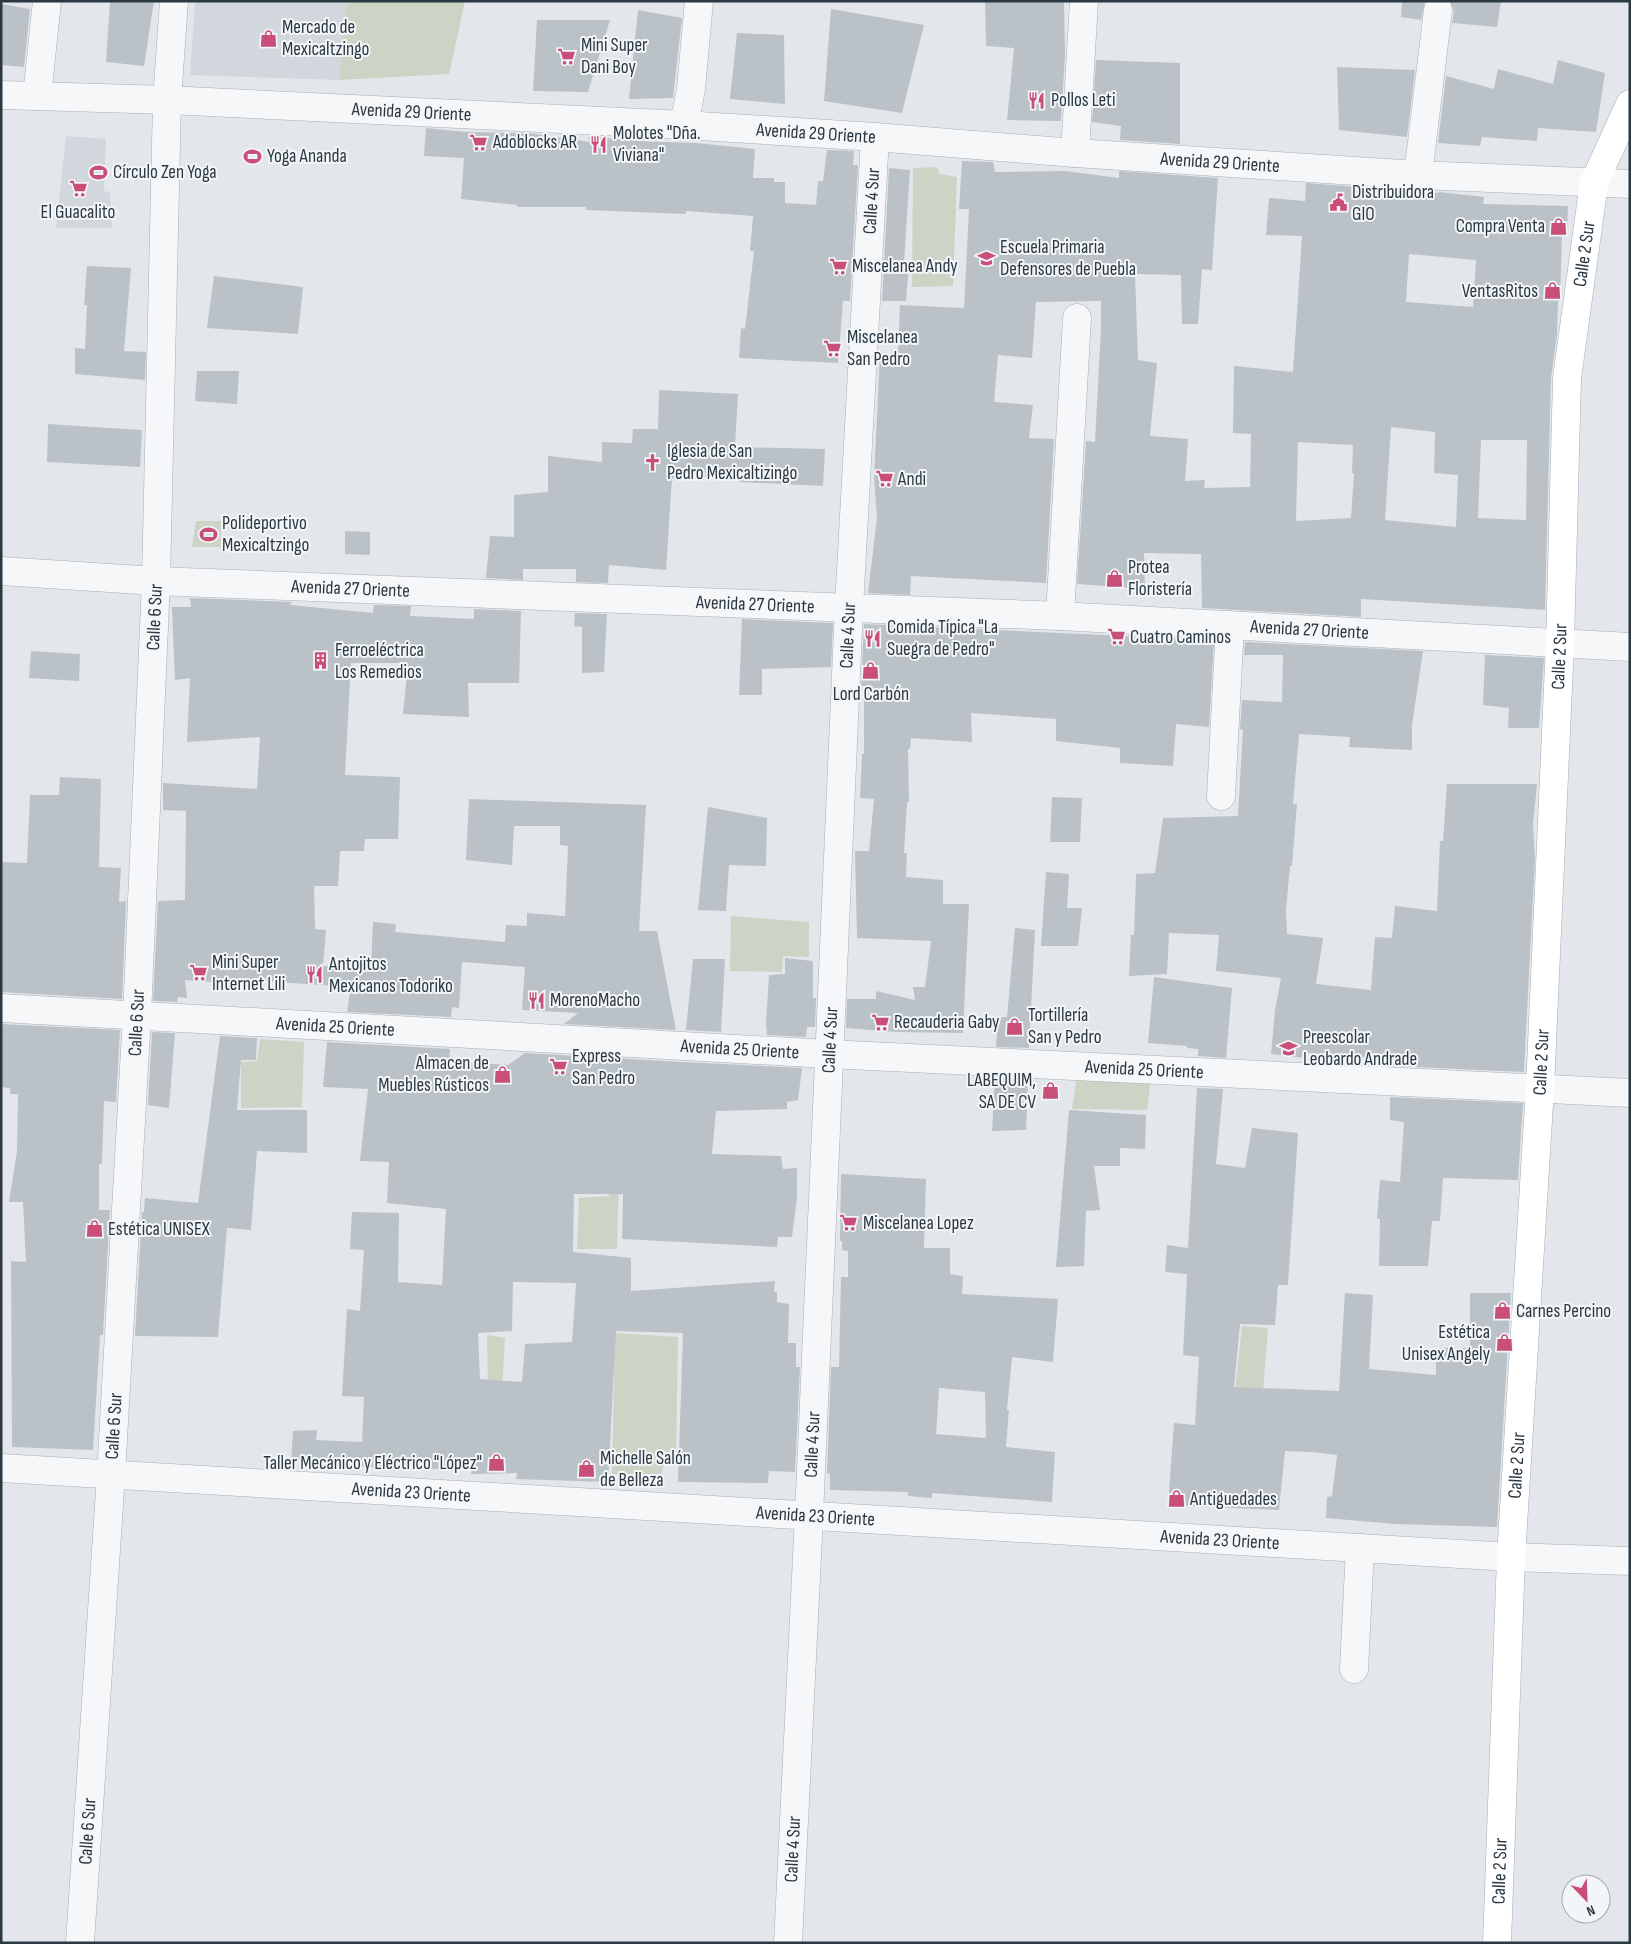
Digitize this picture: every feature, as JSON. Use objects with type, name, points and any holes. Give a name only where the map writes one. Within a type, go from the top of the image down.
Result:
[{"type":"main road","name":"Calle 2 Sur","points":[[1497,1943],[1511,1558],[1540,1088],[1560,643],[1567,378],[1594,183],[1630,104]]},
{"type":"street","points":[[37,96],[47,1]]},
{"type":"street","name":"Calle 6 Sur","points":[[80,1943],[111,1476],[137,1015],[156,581],[167,100],[174,1]]},
{"type":"street","points":[[684,125],[691,89],[699,1]]},
{"type":"street","points":[[1076,153],[1084,1]]},
{"type":"street","points":[[1418,174],[1438,10]]},
{"type":"street","name":"Avenida 29 Oriente","points":[[1,95],[167,100],[684,125],[876,137],[1076,153],[1418,174],[1630,184]]},
{"type":"street","name":"Calle 4 Sur","points":[[788,1943],[809,1516],[849,607],[876,137]]},
{"type":"street","points":[[1060,616],[1077,318]]},
{"type":"street","name":"Avenida 27 Oriente","points":[[1,571],[156,581],[1060,616],[1630,647]]},
{"type":"street","points":[[1221,796],[1230,625]]},
{"type":"street","name":"Avenida 25 Oriente","points":[[1,1008],[828,1054],[1630,1093]]},
{"type":"street","name":"Avenida 23 Oriente","points":[[1,1468],[1511,1558],[1630,1561]]},
{"type":"street","points":[[1354,1669],[1360,1548]]},
{"type":"shaded area","name":"Mercado de Mexicaltzingo","points":[[195,1],[347,1],[339,80],[190,75]]},
{"type":"shaded area","points":[[66,136],[106,139],[104,191],[110,192],[112,228],[56,228]]},
{"type":"green space","points":[[347,1],[465,1],[449,74],[339,80]]},
{"type":"green space","points":[[937,167],[940,174],[957,177],[953,286],[912,287],[913,168]]},
{"type":"green space","name":"Polideportivo Mexicaltzingo","points":[[196,521],[221,521],[221,547],[192,547]]},
{"type":"green space","points":[[731,916],[809,922],[809,957],[783,956],[782,972],[730,971]]},
{"type":"green space","points":[[260,1039],[304,1042],[302,1107],[241,1108],[241,1062],[257,1061]]},
{"type":"green space","points":[[1077,1076],[1151,1078],[1147,1110],[1072,1109]]},
{"type":"green space","points":[[611,1180],[619,1181],[617,1249],[577,1249],[579,1198],[609,1196]]},
{"type":"green space","points":[[1242,1326],[1268,1328],[1263,1392],[1235,1392]]},
{"type":"green space","points":[[615,1333],[678,1337],[676,1458],[665,1457],[662,1474],[612,1474]]},
{"type":"green space","points":[[487,1335],[505,1338],[502,1389],[488,1390]]},
{"type":"building","points":[[110,1],[154,1],[144,66],[106,62]]},
{"type":"building","points":[[985,1],[1064,1],[1065,55],[1061,121],[1007,120],[1014,48],[986,46]]},
{"type":"building","points":[[1402,1],[1425,1],[1421,20],[1401,17]]},
{"type":"building","points":[[1450,1],[1501,1],[1497,27],[1452,23],[1454,11]]},
{"type":"building","points":[[1,4],[30,9],[24,67],[1,65]]},
{"type":"building","points":[[831,9],[924,25],[902,113],[824,101]]},
{"type":"building","points":[[638,10],[682,18],[673,98],[629,99]]},
{"type":"building","name":"Mini Super Dani Boy","points":[[537,20],[610,20],[588,92],[533,91]]},
{"type":"building","points":[[737,33],[784,35],[785,104],[730,99]]},
{"type":"building","points":[[1096,60],[1180,63],[1180,144],[1120,140],[1121,126],[1092,122]]},
{"type":"building","points":[[1558,60],[1605,73],[1596,132],[1538,128],[1537,141],[1482,137],[1480,146],[1438,143],[1446,76],[1494,89],[1498,69],[1553,84]]},
{"type":"building","points":[[1337,67],[1415,70],[1407,137],[1339,130]]},
{"type":"building","points":[[426,128],[466,132],[528,133],[590,142],[589,137],[696,143],[755,149],[753,178],[774,178],[774,182],[785,182],[785,203],[816,205],[818,181],[823,181],[827,150],[854,151],[853,165],[858,165],[850,301],[843,301],[838,363],[739,358],[741,328],[745,329],[754,251],[750,251],[753,216],[686,211],[686,214],[586,210],[586,207],[517,207],[517,205],[461,199],[464,158],[424,156]]},
{"type":"building","points":[[962,161],[993,162],[995,172],[1065,171],[1119,178],[1119,171],[1218,178],[1212,270],[1202,269],[1198,324],[1182,324],[1181,275],[1135,274],[1138,360],[1157,363],[1150,436],[1188,439],[1185,481],[1205,480],[1204,488],[1250,487],[1251,434],[1233,433],[1234,366],[1293,372],[1302,236],[1266,235],[1269,198],[1305,201],[1306,183],[1484,197],[1483,204],[1568,206],[1567,234],[1562,234],[1560,301],[1558,301],[1557,334],[1551,378],[1545,610],[1361,599],[1361,617],[1202,608],[1201,554],[1144,553],[1145,589],[1077,584],[1086,441],[1095,442],[1101,301],[1036,302],[1032,358],[998,355],[994,402],[1033,405],[1029,438],[1054,439],[1046,583],[911,576],[910,595],[868,593],[877,518],[874,477],[880,355],[898,356],[900,305],[964,308],[969,209],[959,209]],"holes":[[[1409,254],[1476,260],[1473,307],[1406,302]],[[1391,427],[1435,432],[1434,473],[1458,475],[1456,527],[1385,520]],[[1481,440],[1527,440],[1526,520],[1478,518]],[[1298,442],[1353,445],[1352,473],[1354,473],[1351,518],[1296,521]]]},
{"type":"building","points":[[889,168],[910,170],[904,263],[909,263],[906,301],[882,301]]},
{"type":"building","points":[[87,266],[131,268],[124,351],[146,352],[145,380],[75,374],[75,348],[85,349],[87,305],[84,305]]},
{"type":"building","points":[[214,276],[303,287],[298,334],[207,328]]},
{"type":"building","points":[[197,371],[239,371],[237,404],[195,401]]},
{"type":"building","points":[[659,390],[738,394],[735,447],[825,449],[823,486],[739,482],[739,476],[672,478],[666,570],[609,565],[608,583],[576,582],[576,569],[523,569],[523,580],[486,578],[490,536],[514,537],[514,495],[548,492],[548,456],[602,462],[602,442],[632,443],[633,429],[658,429]]},
{"type":"building","points":[[48,424],[142,430],[140,467],[47,462]]},
{"type":"building","points":[[345,531],[370,532],[370,555],[345,554]]},
{"type":"building","points":[[190,598],[291,602],[291,605],[373,613],[374,605],[411,606],[410,616],[474,619],[474,609],[521,611],[519,683],[468,683],[469,717],[403,714],[408,663],[351,663],[345,775],[400,777],[398,839],[365,839],[364,851],[340,851],[338,886],[314,886],[315,929],[326,930],[323,966],[371,966],[373,922],[396,924],[395,932],[505,942],[506,925],[527,926],[527,913],[565,916],[568,846],[560,845],[560,826],[514,826],[512,865],[466,860],[469,799],[646,805],[639,931],[657,931],[676,1030],[564,1024],[578,1013],[522,1010],[525,967],[462,962],[459,1008],[452,1007],[451,1017],[347,1012],[351,987],[261,981],[261,986],[185,980],[187,998],[178,997],[177,1002],[153,1001],[158,901],[185,900],[186,811],[163,810],[163,783],[257,789],[260,737],[187,742],[190,678],[175,680],[172,607],[191,607]]},
{"type":"building","points":[[575,613],[607,614],[604,672],[582,673],[582,627],[574,626]]},
{"type":"building","points":[[742,619],[833,623],[831,667],[762,669],[762,695],[739,695]]},
{"type":"building","points":[[864,624],[1214,640],[1209,727],[1176,724],[1173,766],[1120,763],[1120,748],[1056,741],[1056,719],[971,713],[972,742],[911,738],[910,749],[908,749],[909,802],[907,802],[904,853],[907,853],[906,877],[943,880],[943,904],[969,904],[963,1033],[896,1032],[846,1028],[847,999],[876,999],[876,991],[915,1000],[913,987],[925,987],[931,941],[857,938],[855,851],[869,851],[874,799],[860,798],[862,754],[864,754],[864,686],[861,686]]},
{"type":"building","points":[[1245,642],[1423,651],[1412,725],[1412,750],[1349,747],[1350,737],[1299,734],[1293,804],[1297,804],[1286,910],[1287,934],[1323,938],[1316,984],[1371,990],[1375,937],[1392,938],[1395,906],[1437,911],[1440,841],[1443,841],[1447,784],[1537,784],[1533,825],[1535,857],[1524,1072],[1393,1066],[1394,1056],[1358,1058],[1358,1056],[1306,1053],[1306,1058],[1271,1054],[1275,1010],[1281,978],[1216,971],[1219,935],[1169,933],[1167,974],[1129,976],[1131,935],[1134,935],[1136,874],[1155,873],[1163,818],[1238,816],[1243,730],[1240,729],[1242,700],[1282,702],[1283,655],[1244,655]]},
{"type":"building","points":[[31,651],[80,654],[79,681],[29,678]]},
{"type":"building","points":[[1485,655],[1544,658],[1539,728],[1508,728],[1509,708],[1483,705]]},
{"type":"building","points":[[60,777],[101,779],[99,867],[121,868],[119,902],[126,901],[122,999],[1,992],[1,862],[27,863],[30,795],[59,795]]},
{"type":"building","points":[[1052,797],[1082,798],[1080,842],[1050,842]]},
{"type":"building","points":[[708,807],[767,818],[766,866],[729,865],[726,911],[698,910]]},
{"type":"building","points":[[1046,872],[1069,874],[1067,908],[1082,908],[1078,946],[1041,946]]},
{"type":"building","points":[[1015,928],[1035,930],[1029,1048],[996,1047],[998,1017],[1007,1017]]},
{"type":"building","points":[[785,958],[813,961],[813,998],[816,998],[815,1027],[807,1027],[806,1037],[767,1035],[769,975],[785,974]]},
{"type":"building","points":[[693,959],[725,959],[721,1032],[686,1030]]},
{"type":"building","points":[[1154,977],[1232,988],[1226,1058],[1198,1056],[1198,1049],[1187,1048],[1187,1046],[1148,1043]]},
{"type":"building","points":[[1,1024],[120,1030],[116,1102],[104,1101],[102,1164],[99,1164],[99,1210],[110,1210],[103,1335],[100,1335],[93,1450],[12,1447],[11,1261],[26,1262],[23,1202],[9,1202],[17,1151],[18,1094],[10,1094],[10,1088],[1,1087]]},
{"type":"building","points":[[152,1032],[175,1033],[169,1108],[148,1105]]},
{"type":"building","points":[[220,1036],[257,1038],[256,1060],[241,1060],[237,1110],[307,1110],[307,1153],[257,1151],[251,1230],[227,1228],[218,1337],[135,1336],[142,1212],[144,1212],[145,1198],[198,1203]]},
{"type":"building","points":[[327,1042],[450,1049],[449,1061],[508,1065],[525,1053],[682,1062],[683,1064],[683,1062],[802,1068],[798,1100],[787,1102],[787,1109],[716,1111],[712,1154],[781,1156],[783,1169],[797,1168],[797,1197],[792,1237],[778,1237],[777,1247],[622,1239],[623,1194],[574,1194],[573,1252],[631,1258],[631,1291],[775,1281],[774,1292],[777,1292],[777,1302],[789,1304],[788,1343],[796,1343],[796,1367],[800,1367],[795,1472],[769,1471],[768,1483],[678,1482],[683,1333],[616,1331],[608,1482],[516,1479],[517,1473],[471,1474],[472,1468],[388,1470],[388,1468],[335,1465],[336,1462],[291,1462],[293,1431],[317,1430],[316,1440],[362,1442],[364,1397],[342,1396],[347,1309],[360,1311],[364,1250],[350,1249],[352,1212],[399,1213],[398,1282],[442,1285],[446,1209],[387,1203],[389,1162],[360,1161],[368,1089],[323,1087]],"holes":[[[513,1282],[576,1283],[572,1342],[525,1344],[522,1382],[480,1379],[478,1333],[512,1331]]]},
{"type":"building","points":[[995,1078],[1028,1079],[1026,1130],[992,1131]]},
{"type":"building","points":[[1197,1088],[1223,1089],[1216,1164],[1245,1168],[1252,1128],[1298,1133],[1288,1285],[1278,1285],[1275,1325],[1240,1324],[1234,1387],[1339,1391],[1345,1293],[1373,1295],[1369,1369],[1436,1375],[1436,1348],[1470,1348],[1470,1293],[1511,1293],[1497,1527],[1395,1524],[1326,1518],[1327,1497],[1332,1496],[1337,1455],[1312,1452],[1285,1451],[1279,1510],[1168,1505],[1174,1423],[1195,1425],[1199,1357],[1183,1355],[1187,1274],[1165,1272],[1167,1245],[1188,1248]]},
{"type":"building","points":[[1390,1097],[1523,1103],[1518,1180],[1443,1178],[1440,1221],[1432,1221],[1428,1266],[1379,1266],[1380,1219],[1377,1219],[1380,1180],[1400,1182],[1404,1122],[1390,1120]]},
{"type":"building","points":[[1069,1110],[1146,1115],[1145,1149],[1120,1148],[1120,1166],[1094,1166],[1100,1210],[1086,1211],[1084,1266],[1056,1267]]},
{"type":"building","points":[[841,1174],[926,1179],[924,1248],[950,1248],[950,1274],[963,1276],[962,1294],[1058,1299],[1053,1362],[1012,1357],[1007,1410],[1009,1410],[1006,1447],[1055,1452],[1052,1502],[932,1493],[932,1498],[908,1496],[908,1492],[830,1490],[830,1474],[827,1473],[831,1367],[839,1367],[841,1277],[848,1277],[848,1251],[842,1250],[842,1241],[840,1241]],"holes":[[[939,1388],[985,1392],[986,1438],[936,1434]]]},
{"type":"place","name":"Mercado de Mexicaltzingo","points":[[268,38]]},
{"type":"place","name":"Mini Super Dani Boy","points":[[567,56]]},
{"type":"place","name":"Pollos Leti","points":[[1037,100]]},
{"type":"place","name":"Adoblocks AR","points":[[479,142]]},
{"type":"place","name":"Molotes \"Dña. Viviana\"","points":[[599,144]]},
{"type":"place","name":"Yoga Ananda","points":[[253,156]]},
{"type":"place","name":"Círculo Zen Yoga","points":[[99,172]]},
{"type":"place","name":"El Guacalito","points":[[78,189]]},
{"type":"place","name":"Distribuidora GIO","points":[[1338,203]]},
{"type":"place","name":"Compra Venta","points":[[1559,226]]},
{"type":"place","name":"Escuela Primaria Defensores de Puebla","points":[[986,258]]},
{"type":"place","name":"Miscelanea Andy","points":[[838,266]]},
{"type":"place","name":"VentasRitos","points":[[1552,291]]},
{"type":"place","name":"Miscelanea San Pedro","points":[[833,348]]},
{"type":"place","name":"Iglesia de San Pedro Mexicaltizingo","points":[[653,462]]},
{"type":"place","name":"Andi","points":[[884,479]]},
{"type":"place","name":"Polideportivo Mexicaltzingo","points":[[208,534]]},
{"type":"place","name":"Protea Floristería","points":[[1114,578]]},
{"type":"place","name":"Cuatro Caminos","points":[[1116,637]]},
{"type":"place","name":"Comida Típica \"La Suegra de Pedro\"","points":[[873,638]]},
{"type":"place","name":"Ferroeléctrica Los Remedios","points":[[321,661]]},
{"type":"place","name":"Lord Carbón","points":[[871,671]]},
{"type":"place","name":"Mini Super Internet Lili","points":[[198,973]]},
{"type":"place","name":"Antojitos Mexicanos Todoriko","points":[[315,975]]},
{"type":"place","name":"MorenoMacho","points":[[536,1000]]},
{"type":"place","name":"Recauderia Gaby","points":[[880,1022]]},
{"type":"place","name":"Tortillería San y Pedro","points":[[1014,1026]]},
{"type":"place","name":"Preescolar Leobardo Andrade","points":[[1289,1048]]},
{"type":"place","name":"Express San Pedro","points":[[558,1067]]},
{"type":"place","name":"Almacen de Muebles Rústicos","points":[[503,1074]]},
{"type":"place","name":"LABEQUIM, SA DE CV","points":[[1050,1091]]},
{"type":"place","name":"Miscelanea Lopez","points":[[849,1223]]},
{"type":"place","name":"Estética UNISEX","points":[[94,1229]]},
{"type":"place","name":"Carnes Percino","points":[[1502,1311]]},
{"type":"place","name":"Estética Unisex Angely","points":[[1504,1343]]},
{"type":"place","name":"Taller Mecánico y Eléctrico \"López\"","points":[[496,1463]]},
{"type":"place","name":"Michelle Salón de Belleza","points":[[586,1469]]},
{"type":"place","name":"Antiguedades","points":[[1176,1499]]}]
